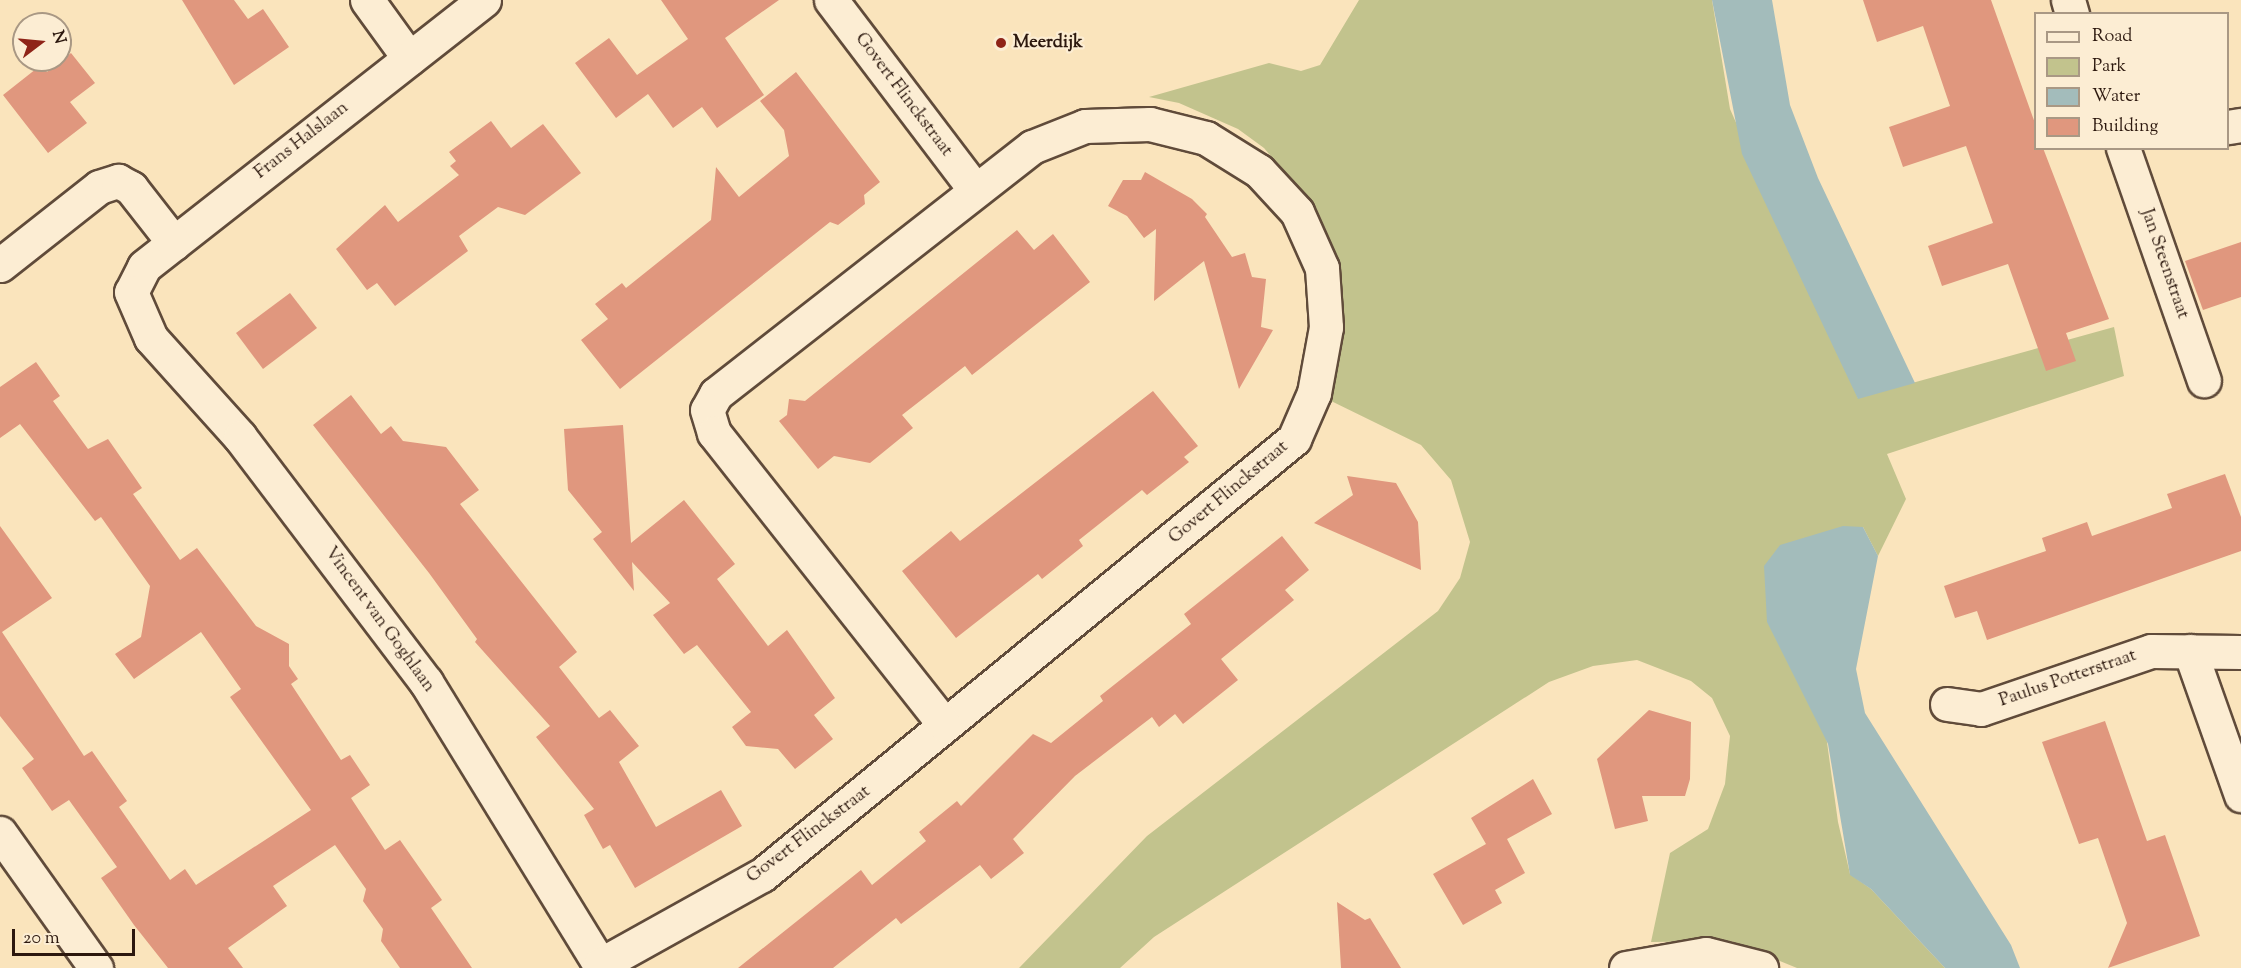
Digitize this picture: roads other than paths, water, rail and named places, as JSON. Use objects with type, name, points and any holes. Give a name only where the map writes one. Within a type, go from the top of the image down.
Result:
[{"type":"street","points":[[367,0],[409,58]]},
{"type":"street","name":"Frans Halslaan","points":[[131,292],[144,267],[484,0]]},
{"type":"street","name":"Govert Flinckstraat","points":[[831,0],[975,190]]},
{"type":"street","name":"Govert Flinckstraat","points":[[601,967],[762,875],[1294,439],[1314,393],[1326,327],[1322,268],[1297,212],[1259,171],[1206,138],[1150,124],[1085,126],[1032,147],[716,394],[707,410],[714,433],[945,725]]},
{"type":"street","name":"Jan Steenstraat","points":[[2124,150],[2204,380]]},
{"type":"street","points":[[0,265],[99,188],[118,181],[131,188],[174,243]]},
{"type":"street","name":"Vincent van Goghlaan","points":[[131,292],[151,338],[240,437],[426,682],[601,967]]},
{"type":"street","name":"Paulus Potterstraat","points":[[1947,704],[1981,709],[2151,651],[2241,652]]},
{"type":"street","points":[[2190,651],[2241,795]]},
{"type":"street","points":[[0,833],[96,968]]},
{"type":"street","points":[[1626,968],[1706,954],[1761,968]]},
{"type":"water","points":[[1712,0],[1772,0],[1790,105],[1818,178],[1915,383],[1858,399],[1742,154]]},
{"type":"water","points":[[1843,526],[1863,527],[1878,556],[1856,669],[1865,713],[2011,945],[2020,968],[1945,968],[1871,889],[1850,875],[1828,744],[1767,622],[1764,566],[1780,545]]},
{"type":"place","name":"Meerdijk","points":[[1001,43]]}]
